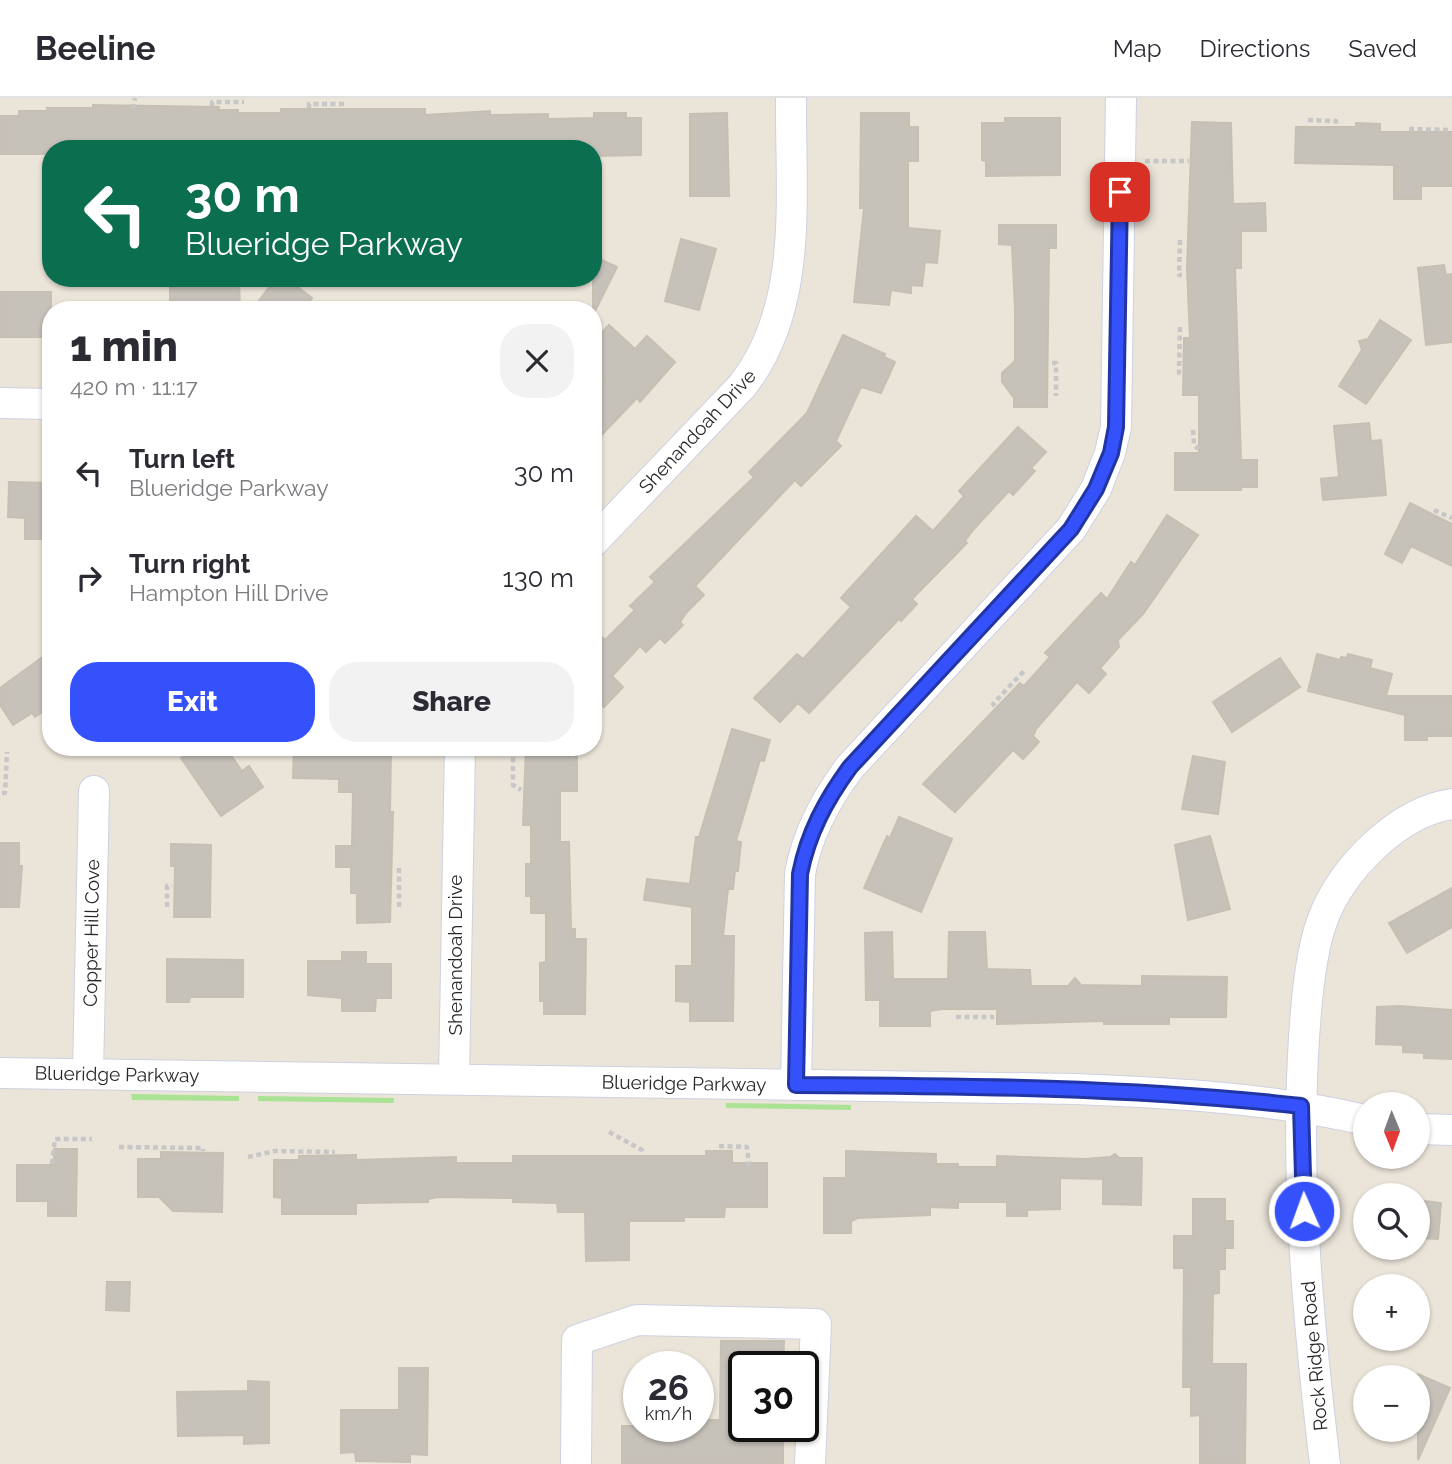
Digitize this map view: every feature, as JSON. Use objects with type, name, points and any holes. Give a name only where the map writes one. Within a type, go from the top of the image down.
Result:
[{"type":"street","name":"Shenandoah Drive","points":[[602,533],[741,386],[755,369],[769,342],[783,304],[788,269],[791,98]]},
{"type":"street","points":[[796,1085],[800,874],[807,844],[822,809],[850,767],[1071,529],[1096,489],[1111,453],[1118,410],[1121,98]]},
{"type":"street","points":[[0,403],[42,404]]},
{"type":"street","name":"Shenandoah Drive","points":[[454,1079],[460,756]]},
{"type":"street","name":"Copper Hill Cove","points":[[88,1074],[94,791]]},
{"type":"street","name":"Rock Ridge Road","points":[[1325,1464],[1308,1317],[1301,1106],[1306,1009],[1322,920],[1341,880],[1373,845],[1435,806],[1452,804]]},
{"type":"street","name":"Blueridge Parkway","points":[[0,1073],[1075,1089],[1203,1094],[1301,1106],[1353,1117]]},
{"type":"street","points":[[1430,1129],[1452,1130]]},
{"type":"street","points":[[576,1464],[577,1340],[636,1320],[816,1324],[810,1464]]},
{"type":"path","points":[[133,109],[135,98]]},
{"type":"path","points":[[212,106],[212,102],[244,102]]},
{"type":"path","points":[[309,108],[309,104],[346,104]]},
{"type":"path","points":[[1308,120],[1336,121],[1336,125]]},
{"type":"path","points":[[1409,129],[1451,130]]},
{"type":"path","points":[[1140,161],[1189,162]]},
{"type":"path","points":[[1180,240],[1179,275],[1182,275]]},
{"type":"path","points":[[1180,327],[1180,373],[1183,373]]},
{"type":"path","points":[[1052,363],[1056,363],[1056,396]]},
{"type":"path","points":[[1193,430],[1194,445],[1198,449]]},
{"type":"path","points":[[1434,510],[1452,518]]},
{"type":"path","points":[[995,706],[993,704],[1024,671]]},
{"type":"path","points":[[2,793],[5,793],[7,752]]},
{"type":"path","points":[[513,756],[513,785],[521,790]]},
{"type":"path","points":[[399,868],[399,908]]},
{"type":"path","points":[[167,907],[167,886],[173,886]]},
{"type":"path","points":[[957,1017],[995,1017]]},
{"type":"path","points":[[609,1132],[642,1150],[643,1154]]},
{"type":"path","points":[[52,1164],[55,1139],[92,1139]]},
{"type":"path","points":[[719,1146],[747,1147],[749,1166]]},
{"type":"path","points":[[119,1147],[203,1150]]},
{"type":"path","points":[[248,1157],[275,1151],[335,1152]]},
{"type":"green space","points":[[131,1094],[239,1096],[239,1101],[132,1100]]},
{"type":"green space","points":[[258,1096],[394,1098],[394,1103],[258,1101]]},
{"type":"green space","points":[[726,1103],[851,1105],[851,1110],[726,1108]]},
{"type":"building","points":[[93,105],[219,107],[218,110],[238,110],[238,113],[281,113],[281,109],[425,109],[425,115],[490,111],[490,115],[548,114],[548,119],[594,118],[594,113],[626,113],[626,118],[641,118],[641,155],[602,156],[602,140],[42,140],[42,154],[0,154],[0,116],[19,116],[19,111],[48,111],[47,108],[93,108]]},
{"type":"building","points":[[727,113],[729,196],[690,196],[690,114]]},
{"type":"building","points":[[861,113],[909,113],[909,127],[918,127],[918,161],[908,161],[908,228],[940,231],[937,263],[925,262],[922,286],[911,285],[911,293],[891,290],[889,305],[854,302],[864,208],[860,208]]},
{"type":"building","points":[[1005,118],[1060,118],[1060,175],[986,176],[986,161],[982,160],[982,123],[1005,123]]},
{"type":"building","points":[[1192,122],[1231,123],[1233,204],[1265,203],[1266,231],[1241,231],[1241,268],[1235,268],[1241,460],[1257,460],[1257,487],[1241,487],[1241,490],[1175,490],[1175,453],[1199,453],[1199,395],[1183,395],[1184,338],[1190,338],[1187,268]]},
{"type":"building","points":[[1356,123],[1380,124],[1380,132],[1452,132],[1452,186],[1421,186],[1421,199],[1394,199],[1394,165],[1295,163],[1296,127],[1356,127]]},
{"type":"building","points":[[999,225],[1056,225],[1056,248],[1049,248],[1047,407],[1014,407],[1014,398],[1002,382],[1002,373],[1015,361],[1015,308],[1012,245],[999,244]]},
{"type":"building","points":[[681,239],[716,249],[699,310],[665,301]]},
{"type":"building","points":[[602,260],[617,267],[600,301],[593,301],[593,287],[602,287]]},
{"type":"building","points":[[1444,265],[1446,275],[1452,274],[1452,342],[1426,345],[1418,268]]},
{"type":"building","points":[[170,287],[239,287],[240,301],[170,301]]},
{"type":"building","points":[[269,287],[298,287],[312,298],[310,301],[259,301]]},
{"type":"building","points":[[0,292],[51,292],[51,301],[42,301],[42,337],[0,337]]},
{"type":"building","points":[[1380,320],[1411,340],[1366,404],[1339,386],[1362,350],[1359,341],[1368,339]]},
{"type":"building","points":[[609,325],[635,349],[647,336],[675,362],[640,402],[637,398],[602,435],[604,379],[602,332]]},
{"type":"building","points":[[843,335],[885,354],[884,357],[895,362],[881,393],[861,387],[836,441],[841,446],[801,486],[795,480],[695,586],[704,595],[680,622],[683,625],[665,643],[660,638],[646,652],[640,646],[612,676],[623,687],[604,707],[602,637],[605,640],[635,610],[630,606],[655,582],[650,577],[754,477],[749,472],[807,413]]},
{"type":"building","points":[[1369,423],[1371,441],[1381,440],[1386,495],[1323,500],[1321,479],[1339,477],[1334,426]]},
{"type":"building","points":[[1018,427],[1046,452],[1031,468],[1035,471],[1013,495],[1009,491],[973,530],[965,541],[967,543],[912,599],[917,604],[901,621],[899,619],[809,713],[798,703],[780,722],[754,698],[797,654],[803,659],[851,607],[841,598],[916,516],[933,531],[964,496],[959,491]]},
{"type":"building","points":[[9,482],[42,483],[42,539],[25,539],[25,518],[8,517]]},
{"type":"building","points":[[1410,503],[1452,524],[1452,566],[1411,546],[1402,563],[1385,554]]},
{"type":"building","points":[[1167,515],[1198,535],[1143,614],[1118,640],[1119,647],[1100,668],[1106,674],[1089,693],[1077,682],[1036,729],[1033,736],[1039,742],[1023,759],[1013,750],[955,812],[923,784],[1020,683],[1024,686],[1050,657],[1045,653],[1101,593],[1107,599],[1131,562],[1135,565]]},
{"type":"building","points":[[1317,654],[1340,660],[1341,657],[1347,658],[1348,654],[1372,660],[1370,668],[1392,674],[1386,696],[1452,696],[1452,736],[1427,736],[1427,740],[1405,740],[1405,715],[1308,691]]},
{"type":"building","points":[[42,658],[42,712],[35,717],[32,713],[13,725],[0,705],[0,688]]},
{"type":"building","points":[[1280,658],[1300,687],[1232,732],[1213,702]]},
{"type":"building","points":[[732,729],[770,740],[764,761],[760,760],[736,841],[741,842],[738,871],[735,871],[733,889],[728,889],[723,936],[734,936],[733,1021],[690,1021],[690,1002],[676,1001],[676,966],[692,966],[692,907],[644,900],[647,879],[690,884],[696,837],[699,837]]},
{"type":"building","points":[[231,756],[242,771],[249,766],[263,787],[221,816],[181,758]]},
{"type":"building","points":[[294,756],[391,756],[390,812],[393,812],[390,922],[357,923],[357,893],[351,893],[351,867],[336,867],[336,846],[352,846],[353,792],[339,792],[339,779],[293,778]]},
{"type":"building","points":[[526,756],[577,756],[577,791],[560,791],[560,842],[569,842],[571,929],[575,929],[575,939],[586,939],[585,1014],[544,1014],[544,1001],[540,1001],[540,963],[546,962],[546,913],[531,913],[531,896],[526,896],[526,864],[531,864],[531,825],[523,825]]},
{"type":"building","points":[[1193,756],[1225,762],[1218,814],[1182,809]]},
{"type":"building","points":[[899,817],[952,839],[921,912],[864,888],[887,836],[890,838]]},
{"type":"building","points":[[1210,836],[1230,909],[1188,920],[1175,845]]},
{"type":"building","points":[[0,843],[19,843],[19,866],[22,866],[19,907],[0,907]]},
{"type":"building","points":[[171,844],[211,845],[210,917],[174,917],[175,866],[171,866]]},
{"type":"building","points":[[1452,888],[1452,927],[1407,953],[1389,923]]},
{"type":"building","points":[[892,932],[893,979],[948,979],[949,932],[985,932],[987,969],[1030,970],[1031,986],[1068,986],[1075,978],[1081,985],[1142,986],[1142,976],[1227,977],[1226,1017],[1169,1017],[1169,1024],[1104,1024],[1104,1021],[997,1024],[997,1009],[942,1009],[930,1011],[930,1026],[880,1026],[880,1000],[866,1000],[865,933]]},
{"type":"building","points":[[342,952],[366,952],[366,964],[391,964],[391,998],[376,998],[375,1011],[342,1011],[342,998],[308,995],[308,961],[342,961]]},
{"type":"building","points":[[167,959],[243,960],[243,997],[190,997],[189,1002],[167,1002]]},
{"type":"building","points":[[1377,1007],[1452,1010],[1452,1059],[1424,1058],[1424,1053],[1403,1052],[1403,1045],[1376,1044]]},
{"type":"building","points":[[54,1149],[77,1149],[76,1216],[48,1216],[48,1201],[17,1201],[17,1165],[54,1165]]},
{"type":"building","points":[[706,1151],[732,1151],[732,1163],[767,1163],[767,1207],[725,1207],[724,1217],[684,1217],[684,1221],[629,1221],[629,1260],[586,1261],[585,1212],[558,1212],[557,1203],[513,1202],[513,1198],[438,1197],[428,1199],[428,1202],[356,1203],[356,1214],[282,1214],[282,1198],[274,1197],[274,1160],[299,1160],[299,1156],[356,1155],[356,1160],[456,1157],[456,1163],[513,1163],[513,1156],[706,1156]]},
{"type":"building","points":[[846,1151],[936,1154],[936,1164],[958,1164],[958,1167],[997,1167],[997,1156],[1085,1159],[1110,1157],[1115,1154],[1119,1158],[1142,1158],[1141,1205],[1103,1204],[1103,1179],[1060,1178],[1060,1209],[1027,1210],[1027,1216],[1007,1216],[1007,1202],[958,1202],[958,1208],[930,1207],[930,1215],[858,1218],[851,1221],[851,1233],[824,1233],[824,1178],[846,1178]]},
{"type":"building","points":[[161,1152],[223,1153],[222,1212],[173,1211],[159,1197],[138,1197],[138,1159],[161,1159]]},
{"type":"building","points":[[1193,1199],[1225,1199],[1225,1221],[1233,1221],[1233,1248],[1225,1248],[1225,1269],[1219,1269],[1219,1293],[1213,1294],[1212,1364],[1246,1364],[1245,1464],[1200,1464],[1200,1415],[1191,1416],[1191,1387],[1183,1387],[1184,1268],[1174,1268],[1174,1236],[1193,1236]]},
{"type":"building","points":[[1430,1202],[1441,1203],[1438,1239],[1430,1239]]},
{"type":"building","points":[[107,1282],[130,1282],[129,1311],[106,1310]]},
{"type":"building","points":[[721,1341],[784,1341],[784,1351],[728,1351],[728,1442],[783,1442],[783,1464],[622,1464],[622,1426],[623,1442],[714,1442],[714,1420],[720,1420]]},
{"type":"building","points":[[399,1368],[428,1368],[427,1455],[410,1454],[410,1462],[356,1461],[355,1452],[341,1453],[341,1410],[399,1410]]},
{"type":"building","points":[[1430,1379],[1450,1388],[1430,1433]]},
{"type":"building","points":[[248,1381],[269,1382],[269,1443],[244,1444],[244,1435],[178,1436],[177,1392],[248,1391]]},
{"type":"building","points":[[1418,1442],[1426,1442],[1418,1460]]},
{"type":"route","points":[[1120,192],[1118,410],[1111,453],[1096,489],[1071,529],[850,767],[826,802],[813,828],[800,874],[796,1085],[1075,1089],[1203,1094],[1301,1106],[1304,1211]]}]
